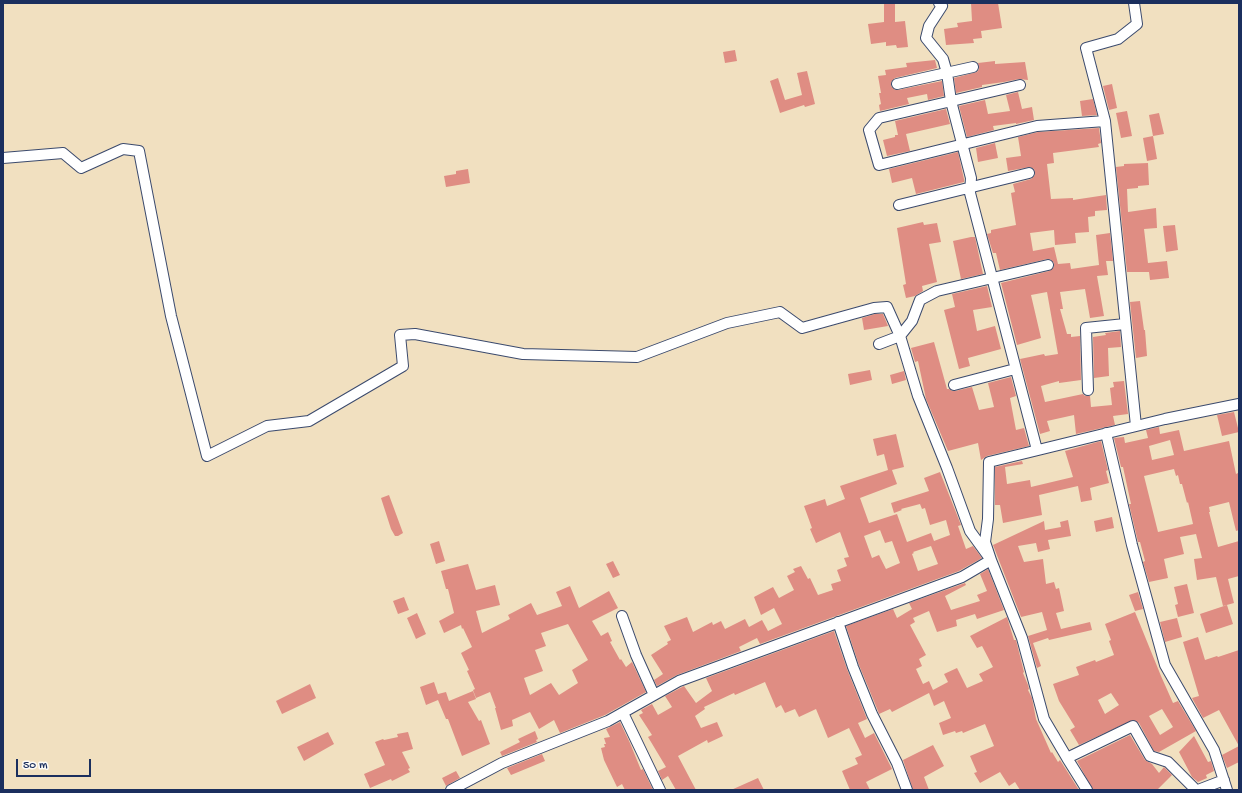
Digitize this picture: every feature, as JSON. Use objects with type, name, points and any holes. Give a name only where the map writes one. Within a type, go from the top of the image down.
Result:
[{"type":"street","points":[[940,3],[942,6],[929,26],[926,38],[943,59],[947,73],[951,101],[971,178],[970,193],[1037,450]]},
{"type":"street","points":[[1134,3],[1137,24],[1118,39],[1086,48],[1105,121],[1136,426]]},
{"type":"street","points":[[897,84],[973,67]]},
{"type":"street","points":[[1020,85],[878,118],[869,130],[879,165],[1037,126],[1105,121]]},
{"type":"street","points":[[3,158],[63,152],[81,168],[123,149],[139,151],[171,316],[207,456],[267,426],[309,421],[403,366],[400,335],[415,334],[523,354],[637,357],[727,323],[780,312],[802,328],[874,308],[887,307],[900,336],[918,396],[970,531],[991,560]]},
{"type":"street","points":[[899,205],[1030,173]]},
{"type":"street","points":[[879,344],[900,336],[912,321],[920,300],[937,291],[1048,265]]},
{"type":"street","points":[[1088,390],[1086,328],[1125,324]]},
{"type":"street","points":[[954,385],[1016,369]]},
{"type":"street","points":[[1087,790],[1044,719],[1022,638],[985,542],[988,519],[989,462],[1165,419],[1239,404]]},
{"type":"street","points":[[1067,758],[1133,726],[1150,756],[1168,762],[1197,790],[1226,785],[1214,750],[1165,665],[1132,545],[1106,433]]},
{"type":"street","points":[[451,790],[502,763],[608,721],[679,681],[962,577],[991,560]]},
{"type":"street","points":[[622,616],[636,655],[654,695]]},
{"type":"street","points":[[838,622],[853,667],[872,714],[897,763],[907,790]]},
{"type":"street","points":[[623,713],[660,790]]},
{"type":"building","points":[[884,3],[895,3],[895,22],[905,21],[908,47],[897,48],[896,45],[886,46],[886,42],[871,44],[868,24],[884,22]]},
{"type":"building","points":[[971,3],[998,3],[1002,28],[981,31],[982,38],[973,39],[974,43],[946,45],[944,29],[958,27],[957,23],[972,21]]},
{"type":"building","points":[[735,50],[737,61],[725,63],[723,52]]},
{"type":"building","points":[[935,60],[937,68],[895,78],[891,82],[891,86],[895,90],[898,90],[942,81],[944,96],[928,100],[927,94],[907,98],[909,104],[880,111],[879,105],[881,104],[879,93],[881,93],[878,76],[886,75],[885,70],[907,67],[906,63]]},
{"type":"building","points":[[995,61],[995,64],[1025,62],[1028,80],[1019,79],[982,85],[982,87],[956,93],[954,78],[977,72],[979,69],[978,63]]},
{"type":"building","points":[[807,71],[815,104],[805,107],[804,105],[780,113],[770,81],[778,78],[785,100],[802,95],[797,73]]},
{"type":"building","points":[[1112,84],[1117,108],[1109,110],[1103,86]]},
{"type":"building","points":[[1018,92],[1022,109],[1032,107],[1034,120],[1016,124],[993,126],[994,130],[967,137],[959,106],[985,100],[988,114],[1010,111],[1006,95]]},
{"type":"building","points":[[1093,99],[1097,115],[1082,116],[1080,101]]},
{"type":"building","points":[[946,109],[950,124],[906,134],[910,151],[887,156],[883,140],[898,135],[895,121]]},
{"type":"building","points":[[1127,111],[1132,136],[1121,138],[1116,113]]},
{"type":"building","points":[[1159,113],[1164,134],[1153,136],[1149,115]]},
{"type":"building","points":[[1099,128],[1101,143],[1098,144],[1099,147],[1053,153],[1054,163],[1047,164],[1051,199],[1073,198],[1073,200],[1106,195],[1107,210],[1095,211],[1095,216],[1088,217],[1089,232],[1075,233],[1076,243],[1055,245],[1054,230],[1030,233],[1033,251],[1054,247],[1058,264],[1070,263],[1071,269],[1099,265],[1096,235],[1110,233],[1113,261],[1106,261],[1108,275],[1097,276],[1104,316],[1090,318],[1085,289],[1060,292],[1063,309],[1060,309],[1067,334],[1071,334],[1071,337],[1080,336],[1081,380],[1059,383],[1059,381],[1041,386],[1045,402],[1083,394],[1085,396],[1090,396],[1091,407],[1112,405],[1110,388],[1114,387],[1113,382],[1124,381],[1128,414],[1113,416],[1115,425],[1076,434],[1074,415],[1047,421],[1050,431],[1040,434],[1020,359],[1044,354],[1045,356],[1058,354],[1047,292],[1031,295],[1041,338],[1017,345],[1001,283],[1049,271],[1054,267],[1054,263],[1050,259],[1047,259],[1000,270],[996,253],[993,253],[987,234],[991,233],[991,230],[1016,225],[1011,193],[1015,192],[1013,184],[1031,179],[1035,175],[1034,169],[1030,167],[1008,171],[1006,158],[1021,156],[1018,137],[1038,132]]},
{"type":"building","points":[[1153,136],[1157,159],[1147,161],[1143,138]]},
{"type":"building","points":[[995,143],[998,158],[978,162],[976,148]]},
{"type":"building","points":[[958,152],[964,182],[916,194],[912,178],[892,183],[889,169]]},
{"type":"building","points":[[1148,163],[1149,185],[1127,189],[1128,212],[1156,208],[1157,228],[1144,229],[1148,263],[1167,261],[1169,278],[1150,280],[1149,272],[1127,272],[1116,167],[1124,166],[1124,164]]},
{"type":"building","points":[[468,169],[470,183],[446,187],[444,176],[456,174],[456,171]]},
{"type":"building","points":[[923,222],[924,225],[937,223],[941,242],[929,244],[937,282],[922,286],[923,291],[915,296],[906,298],[903,285],[906,284],[897,228]]},
{"type":"building","points":[[1175,225],[1178,250],[1166,252],[1163,226]]},
{"type":"building","points":[[975,237],[983,274],[961,279],[953,241]]},
{"type":"building","points":[[987,286],[992,307],[973,310],[977,331],[995,326],[1001,349],[968,358],[970,366],[959,369],[944,310],[955,307],[952,294]]},
{"type":"building","points":[[1140,301],[1145,330],[1147,356],[1136,358],[1130,302]]},
{"type":"building","points":[[875,314],[883,314],[888,326],[864,330],[862,318]]},
{"type":"building","points":[[1120,331],[1121,347],[1108,348],[1109,376],[1094,378],[1093,337],[1106,335],[1105,333]]},
{"type":"building","points":[[934,342],[947,389],[955,391],[972,387],[979,410],[994,407],[988,383],[1011,377],[1016,396],[1010,398],[1016,430],[1024,428],[1029,446],[987,456],[981,460],[978,443],[948,451],[926,399],[918,361],[915,362],[911,348]]},
{"type":"building","points":[[870,370],[872,380],[850,385],[848,374]]},
{"type":"building","points":[[904,371],[906,380],[892,384],[890,375]]},
{"type":"building","points":[[1234,412],[1239,432],[1222,436],[1217,415]]},
{"type":"building","points":[[1159,427],[1160,434],[1179,430],[1184,451],[1229,441],[1236,474],[1238,473],[1239,479],[1239,530],[1236,531],[1229,502],[1209,507],[1209,512],[1218,547],[1239,541],[1239,576],[1228,579],[1234,603],[1223,606],[1216,577],[1197,580],[1194,559],[1202,558],[1196,534],[1180,537],[1184,554],[1164,559],[1168,578],[1149,582],[1143,562],[1145,561],[1140,542],[1138,542],[1129,504],[1131,504],[1123,467],[1121,467],[1114,438],[1124,437],[1125,443],[1148,438],[1146,430]],"holes":[[[1170,440],[1174,455],[1152,460],[1149,446]],[[1174,469],[1176,476],[1178,475],[1180,484],[1182,484],[1193,524],[1158,532],[1144,476]]]},
{"type":"building","points":[[896,434],[904,467],[892,470],[897,484],[860,498],[869,523],[897,514],[907,542],[931,533],[934,541],[950,535],[946,520],[930,525],[925,508],[922,509],[920,504],[901,509],[902,510],[894,513],[891,503],[929,491],[924,478],[940,472],[961,525],[958,526],[966,549],[973,546],[982,558],[959,571],[760,644],[757,638],[739,647],[741,651],[677,675],[657,686],[654,680],[663,674],[651,655],[668,644],[667,642],[671,640],[664,626],[687,617],[693,632],[712,622],[713,625],[721,621],[725,629],[745,619],[749,627],[762,620],[768,631],[782,624],[774,608],[761,615],[754,597],[773,587],[779,598],[794,590],[787,576],[795,572],[793,569],[801,566],[808,579],[810,578],[818,595],[833,590],[831,584],[841,581],[837,570],[847,566],[844,558],[849,557],[840,532],[816,543],[810,529],[812,528],[804,506],[825,499],[827,506],[845,499],[840,486],[888,470],[884,454],[877,456],[873,439]],"holes":[[[880,530],[885,543],[892,541],[900,563],[886,569],[879,555],[872,558],[864,536]],[[931,546],[938,564],[918,571],[912,554],[914,553],[913,552]]]},
{"type":"building","points":[[1101,441],[1108,470],[1106,471],[1109,483],[1090,488],[1092,500],[1081,502],[1078,486],[1039,495],[1042,515],[1003,523],[1000,505],[995,505],[995,467],[1022,461],[1023,464],[1005,467],[1007,484],[1030,480],[1031,487],[1073,477],[1065,451]]},
{"type":"building","points":[[389,495],[403,533],[398,536],[395,536],[391,529],[381,498]]},
{"type":"building","points":[[1112,517],[1114,528],[1096,532],[1094,521]]},
{"type":"building","points":[[1068,520],[1071,536],[1048,540],[1050,549],[1038,552],[1036,543],[1018,546],[1024,562],[1043,559],[1046,584],[1054,582],[1056,589],[1059,588],[1064,611],[1056,613],[1061,629],[1090,622],[1092,630],[1049,640],[1048,638],[1033,643],[1041,666],[1037,668],[1028,636],[1047,630],[1042,612],[1021,617],[993,545],[1044,521],[1045,530],[1061,527],[1060,522]]},
{"type":"building","points":[[439,541],[445,561],[436,564],[430,544]]},
{"type":"building","points":[[613,561],[620,575],[613,578],[606,564]]},
{"type":"building","points":[[468,564],[476,590],[495,585],[500,605],[476,611],[482,633],[510,619],[508,615],[531,603],[537,615],[562,606],[556,592],[570,586],[579,608],[609,591],[618,608],[592,621],[601,636],[608,632],[612,641],[610,642],[620,660],[621,659],[626,667],[632,662],[646,692],[605,715],[560,733],[554,720],[539,729],[530,712],[512,720],[513,726],[501,730],[496,708],[490,692],[476,698],[473,690],[475,689],[467,671],[469,670],[461,653],[472,647],[463,628],[462,629],[461,625],[444,633],[439,621],[454,613],[448,589],[446,589],[441,571]],"holes":[[[568,624],[588,660],[572,670],[578,683],[559,695],[551,683],[530,695],[524,678],[543,671],[535,650],[546,646],[541,633]]]},
{"type":"building","points":[[988,569],[1004,610],[977,619],[975,614],[956,620],[957,626],[937,632],[929,611],[913,618],[915,622],[910,625],[926,655],[919,659],[922,666],[916,669],[923,684],[929,681],[933,690],[948,682],[944,674],[957,668],[967,688],[983,681],[979,674],[993,667],[982,646],[977,648],[970,636],[1007,617],[1014,640],[1016,640],[1023,673],[1032,698],[1036,719],[1051,753],[1052,752],[1058,762],[1060,760],[1079,790],[1020,790],[1015,782],[1009,786],[1000,772],[980,783],[974,773],[977,772],[970,756],[994,746],[985,724],[963,733],[962,731],[956,733],[955,731],[943,735],[939,723],[951,718],[944,701],[934,706],[929,693],[892,712],[890,709],[879,714],[859,665],[846,626],[893,609],[897,618],[912,609],[909,603],[965,583],[966,585],[945,596],[951,610],[980,601],[977,595],[987,591],[980,574]]},
{"type":"building","points":[[1187,584],[1194,613],[1178,617],[1175,605],[1178,604],[1174,587]]},
{"type":"building","points":[[1138,592],[1143,609],[1135,611],[1129,595]]},
{"type":"building","points":[[404,597],[409,610],[398,614],[393,601]]},
{"type":"building","points":[[1227,605],[1233,624],[1206,633],[1200,614]]},
{"type":"building","points":[[1135,612],[1173,703],[1178,701],[1196,731],[1159,752],[1154,751],[1139,723],[1133,720],[1079,745],[1070,730],[1075,727],[1059,701],[1053,684],[1079,675],[1076,667],[1095,660],[1096,662],[1114,655],[1109,641],[1111,640],[1105,624]],"holes":[[[1111,693],[1119,705],[1105,714],[1098,700]],[[1162,709],[1173,727],[1160,735],[1149,716]]]},
{"type":"building","points":[[417,613],[426,634],[416,639],[407,618]]},
{"type":"building","points":[[1177,618],[1182,637],[1165,642],[1160,622]]},
{"type":"building","points":[[834,631],[867,719],[858,723],[865,738],[874,733],[892,769],[866,782],[870,790],[850,790],[842,771],[858,764],[855,758],[862,755],[849,728],[828,738],[816,709],[799,717],[795,709],[785,713],[781,705],[776,708],[765,682],[735,695],[734,693],[704,707],[705,709],[695,716],[701,728],[717,722],[723,736],[708,743],[707,740],[678,756],[696,790],[676,790],[668,776],[662,780],[658,771],[666,767],[648,737],[652,735],[639,715],[643,713],[641,710],[652,704],[658,715],[672,707],[665,696],[684,686],[696,703],[712,691],[706,678]]},
{"type":"building","points":[[1198,637],[1205,660],[1239,650],[1239,746],[1219,710],[1203,718],[1192,698],[1199,696],[1183,642]]},
{"type":"building","points":[[434,682],[438,694],[446,692],[449,701],[473,691],[476,699],[468,702],[479,721],[481,720],[490,744],[462,756],[448,719],[446,719],[438,700],[426,705],[420,687]]},
{"type":"building","points":[[310,684],[316,698],[282,714],[276,701]]},
{"type":"building","points":[[620,722],[641,770],[643,769],[653,790],[625,790],[622,784],[617,787],[604,760],[601,748],[605,747],[604,744],[606,744],[604,738],[610,737],[606,729]]},
{"type":"building","points":[[535,731],[538,739],[536,740],[537,742],[502,756],[500,752],[520,742],[518,739]]},
{"type":"building","points":[[328,732],[334,744],[304,761],[297,747]]},
{"type":"building","points":[[408,732],[413,749],[402,752],[410,768],[408,769],[410,772],[392,781],[391,779],[370,788],[364,774],[385,765],[375,742],[383,739],[398,737],[397,734]]},
{"type":"building","points":[[1130,735],[1145,760],[1152,764],[1159,773],[1164,767],[1172,775],[1157,790],[1093,790],[1077,761]]},
{"type":"building","points":[[1194,736],[1208,762],[1211,761],[1214,771],[1206,775],[1207,778],[1198,782],[1192,777],[1179,752]]},
{"type":"building","points":[[933,745],[944,766],[924,777],[929,790],[913,790],[903,760]]},
{"type":"building","points":[[1239,746],[1239,762],[1227,768],[1222,755]]},
{"type":"building","points":[[542,754],[545,761],[511,775],[507,768]]},
{"type":"building","points":[[456,771],[460,778],[446,786],[442,778]]},
{"type":"building","points":[[758,778],[764,790],[731,790]]}]
